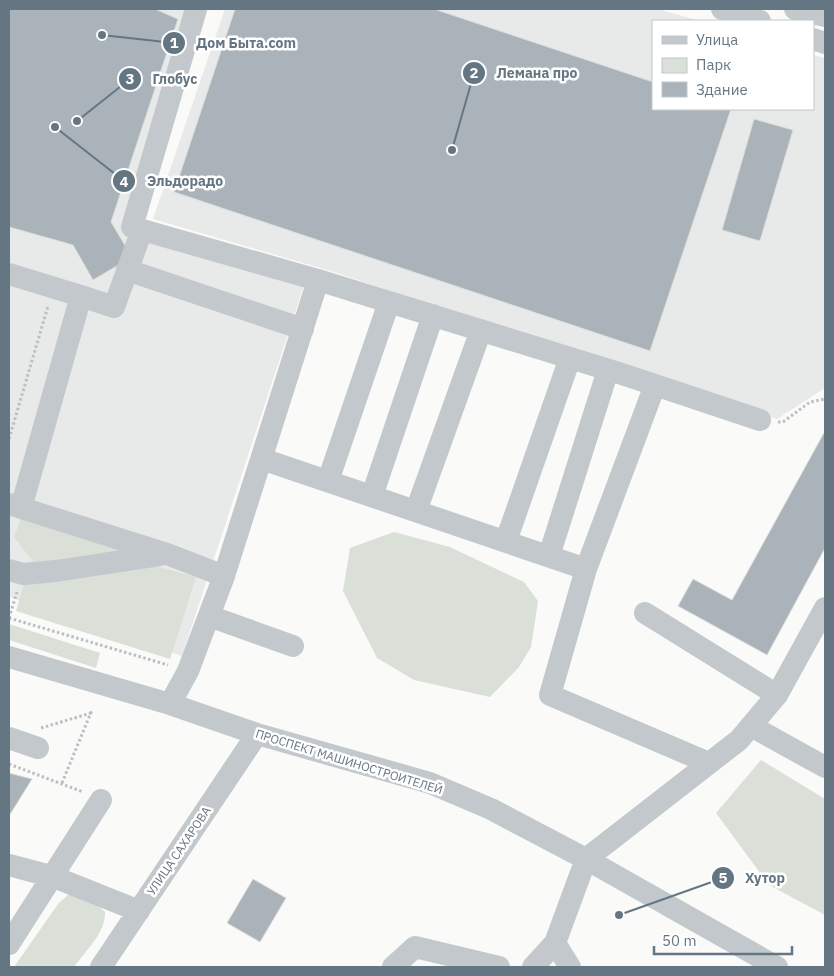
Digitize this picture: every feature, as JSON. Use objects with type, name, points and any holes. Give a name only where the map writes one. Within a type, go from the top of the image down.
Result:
[{"type":"street","points":[[196,9],[132,227],[433,315],[760,420]]},
{"type":"street","points":[[722,9],[757,20]]},
{"type":"street","points":[[795,9],[825,16]]},
{"type":"street","points":[[9,274],[114,307],[142,230]]},
{"type":"street","points":[[127,270],[303,329]]},
{"type":"street","points":[[170,704],[188,671],[224,576],[318,280]]},
{"type":"street","points":[[81,296],[15,506],[167,554],[224,576]]},
{"type":"street","points":[[328,481],[389,302]]},
{"type":"street","points":[[372,496],[433,315]]},
{"type":"street","points":[[416,511],[480,330]]},
{"type":"street","points":[[506,542],[570,358]]},
{"type":"street","points":[[549,556],[608,370]]},
{"type":"street","points":[[655,385],[586,568],[550,695],[709,763]]},
{"type":"street","points":[[262,459],[586,568]]},
{"type":"street","points":[[16,572],[56,571],[167,554]]},
{"type":"street","points":[[533,967],[555,943],[586,859],[745,733],[777,695],[825,608]]},
{"type":"street","points":[[645,613],[777,695]]},
{"type":"street","points":[[209,616],[293,646]]},
{"type":"street","name":"ПРОСПЕКТ МАШИНОСТРОИТЕЛЕЙ","points":[[9,657],[170,704],[257,734],[430,784],[491,810],[586,859],[777,967]]},
{"type":"street","points":[[745,733],[825,767]]},
{"type":"street","name":"УЛИЦА САХАРОВА","points":[[101,967],[257,734]]},
{"type":"street","points":[[9,738],[37,739]]},
{"type":"street","points":[[9,944],[54,877],[101,800]]},
{"type":"street","points":[[9,865],[54,877],[139,911]]},
{"type":"street","points":[[555,943],[570,967]]},
{"type":"street","points":[[393,967],[415,947],[499,967]]},
{"type":"path","points":[[9,439],[54,287]]},
{"type":"path","points":[[760,420],[784,422],[810,402],[825,399]]},
{"type":"path","points":[[16,572],[9,618],[188,671]]},
{"type":"path","points":[[37,739],[92,711],[62,783]]},
{"type":"path","points":[[9,764],[62,783],[101,800]]},
{"type":"shaded area","points":[[9,9],[208,9],[144,223],[308,273],[182,656],[9,597]]},
{"type":"shaded area","points":[[225,9],[658,9],[696,20],[652,20],[652,110],[814,110],[814,55],[825,58],[825,388],[777,419],[334,272],[153,219]]},
{"type":"green space","points":[[21,518],[126,551],[36,565],[14,537]]},
{"type":"green space","points":[[394,532],[450,547],[524,582],[538,601],[531,647],[519,667],[490,697],[414,680],[377,658],[343,591],[350,548]]},
{"type":"green space","points":[[152,565],[196,577],[170,659],[16,611],[24,584]]},
{"type":"green space","points":[[9,624],[100,653],[96,668],[9,640]]},
{"type":"green space","points":[[761,760],[825,799],[825,915],[769,885],[716,813]]},
{"type":"green space","points":[[69,894],[96,904],[105,912],[102,927],[94,941],[74,967],[14,967],[58,904]]},
{"type":"building","points":[[9,9],[155,9],[178,19],[111,222],[132,257],[93,280],[73,245],[9,227]]},
{"type":"building","points":[[235,9],[434,9],[652,82],[652,110],[731,110],[650,351],[174,192]]},
{"type":"building","points":[[754,119],[793,130],[760,241],[722,230]]},
{"type":"building","points":[[825,431],[825,548],[767,655],[678,606],[693,579],[732,600]]},
{"type":"building","points":[[9,773],[32,779],[9,816]]},
{"type":"building","points":[[253,879],[286,898],[260,942],[227,923]]},
{"type":"place","name":"Дом Быта.com","points":[[102,35]]},
{"type":"place","name":"Глобус","points":[[77,121]]},
{"type":"place","name":"Эльдорадо","points":[[55,127]]},
{"type":"place","name":"Лемана про","points":[[452,150]]},
{"type":"place","name":"Хутор","points":[[619,915]]}]
